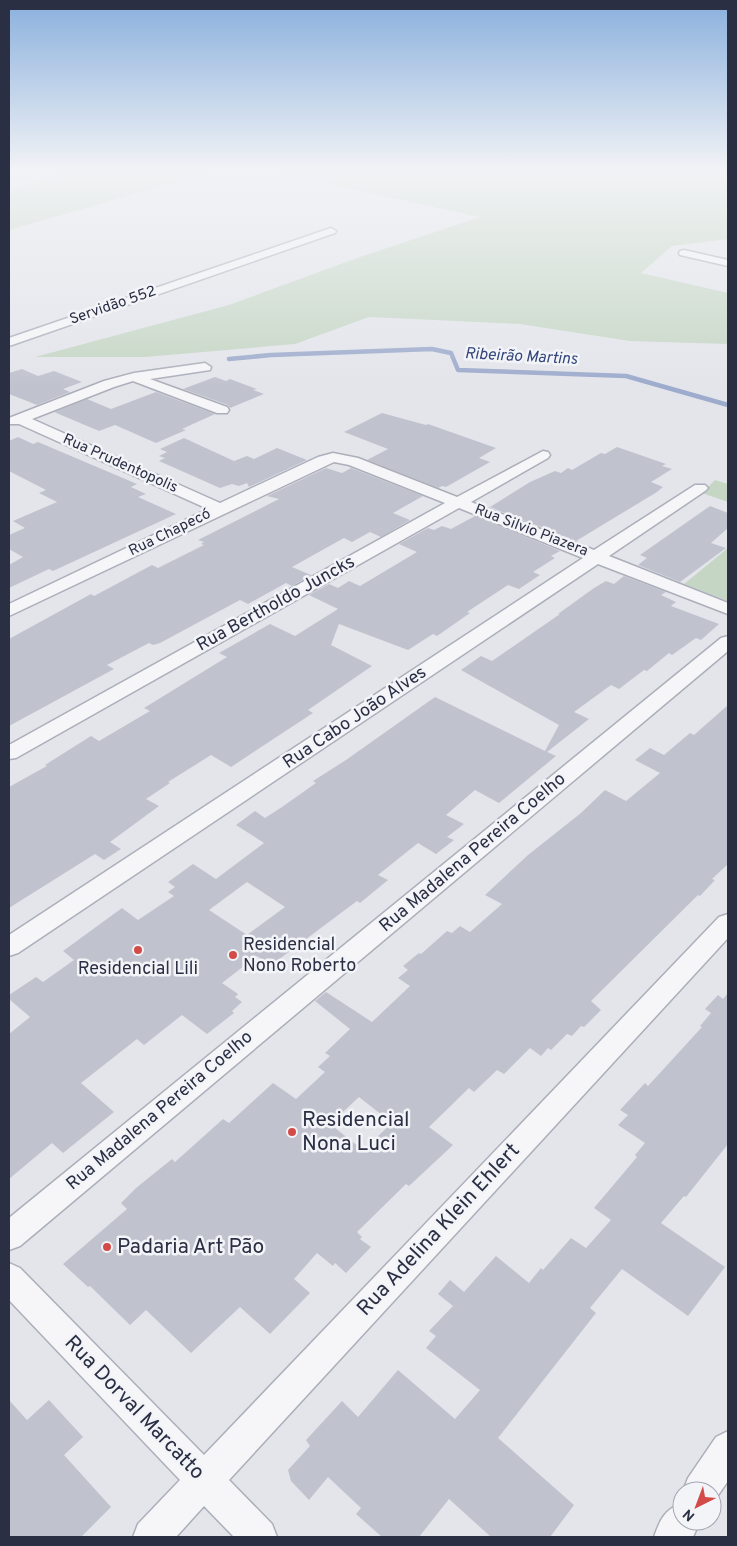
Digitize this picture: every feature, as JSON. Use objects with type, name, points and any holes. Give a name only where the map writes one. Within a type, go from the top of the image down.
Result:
[{"type":"street","name":"Servidão 552","points":[[9,342],[293,244]]},
{"type":"street","points":[[684,253],[728,263]]},
{"type":"street","points":[[14,421],[109,384],[134,377],[205,367]]},
{"type":"street","points":[[134,377],[222,410]]},
{"type":"street","name":"Rua Prudentopolis","points":[[14,421],[220,509]]},
{"type":"street","name":"Rua Bertholdo Juncks","points":[[9,753],[543,455]]},
{"type":"street","name":"Rua Chapecó","points":[[9,611],[220,509],[333,457]]},
{"type":"street","name":"Rua Silvio Piazera","points":[[333,457],[354,461],[728,609]]},
{"type":"street","name":"Rua Cabo João Alves","points":[[9,947],[700,488]]},
{"type":"street","name":"Rua Madalena Pereira Coelho","points":[[9,1236],[728,642]]},
{"type":"street","name":"Rua Adelina Klein Ehlert","points":[[151,1537],[728,923]]},
{"type":"street","name":"Rua Dorval Marcatto","points":[[9,1278],[259,1537]]},
{"type":"street","points":[[707,1481],[728,1449]]},
{"type":"green space","points":[[399,244],[687,244],[672,246],[641,273],[728,293],[728,344],[630,341],[520,324],[369,317],[295,344],[145,357],[35,357],[229,305]]},
{"type":"green space","points":[[715,480],[728,484],[728,502],[702,493]]},
{"type":"green space","points":[[728,548],[728,601],[684,584]]},
{"type":"building","points":[[22,369],[38,376],[54,371],[82,382],[63,389],[70,392],[37,405],[9,394],[9,373]]},
{"type":"building","points":[[215,377],[226,381],[230,379],[257,389],[253,390],[264,394],[230,408],[228,405],[183,389]]},
{"type":"building","points":[[156,392],[215,414],[182,429],[186,430],[156,443],[115,425],[99,431],[54,412],[87,399],[111,409]]},
{"type":"building","points":[[382,413],[428,424],[496,448],[479,458],[490,462],[446,487],[438,488],[367,460],[388,449],[344,432]]},
{"type":"building","points":[[18,437],[33,444],[38,442],[137,484],[131,487],[146,494],[138,497],[176,514],[53,571],[49,569],[9,588],[9,565],[23,557],[9,549],[9,535],[25,528],[13,521],[57,502],[39,493],[46,490],[9,471],[9,441]]},
{"type":"building","points":[[184,438],[234,461],[247,456],[254,459],[277,448],[307,460],[249,487],[247,483],[239,486],[232,484],[220,488],[159,461],[165,458],[159,456],[167,452],[160,449]]},
{"type":"building","points":[[617,447],[666,464],[662,466],[672,469],[651,482],[663,487],[657,492],[576,541],[490,507],[530,482],[555,471],[561,473],[568,468],[572,470],[601,453],[605,454]]},
{"type":"building","points":[[326,468],[342,473],[351,468],[423,496],[393,513],[410,520],[381,537],[370,532],[352,542],[344,538],[292,567],[311,575],[292,586],[286,583],[248,604],[240,600],[160,643],[153,645],[149,643],[107,665],[114,669],[9,726],[9,639],[91,594],[94,596],[152,565],[158,568],[204,545],[201,544],[204,542],[198,540],[279,499],[267,496]]},
{"type":"building","points":[[710,506],[728,513],[728,528],[711,543],[726,548],[680,582],[638,565],[647,558],[640,555]]},
{"type":"building","points":[[475,516],[560,551],[551,556],[555,558],[533,572],[540,575],[519,589],[508,585],[467,612],[470,613],[437,636],[433,634],[408,650],[339,624],[331,645],[372,666],[308,710],[313,713],[231,767],[211,755],[168,782],[170,783],[146,799],[159,806],[110,842],[121,849],[104,860],[95,854],[9,908],[9,787],[47,766],[45,765],[91,736],[99,741],[150,711],[144,708],[227,657],[219,653],[270,624],[295,636],[338,609],[309,595],[329,584],[338,588],[349,581],[360,586],[417,552],[399,544],[428,528],[434,530],[442,526],[451,529]]},
{"type":"building","points":[[624,576],[666,592],[661,595],[676,602],[671,606],[719,624],[701,640],[696,638],[672,655],[669,653],[647,671],[644,670],[619,689],[611,685],[574,712],[589,719],[547,752],[556,756],[499,803],[475,790],[446,815],[464,824],[447,837],[454,840],[436,854],[418,843],[378,875],[388,880],[360,903],[357,901],[270,966],[257,956],[222,983],[238,994],[235,997],[242,1002],[232,1011],[234,1013],[207,1034],[182,1015],[144,1045],[137,1039],[81,1083],[114,1112],[63,1153],[52,1143],[9,1179],[9,1034],[30,1017],[9,999],[9,995],[36,977],[43,982],[74,960],[63,951],[122,908],[138,920],[174,896],[168,892],[175,887],[168,882],[193,864],[216,879],[264,843],[236,825],[255,811],[265,818],[316,783],[313,781],[435,697],[545,751],[559,725],[461,670],[481,656],[492,661],[594,588],[606,581],[614,584]],"holes":[[[247,882],[285,907],[247,935],[209,910]]]},
{"type":"building","points":[[728,705],[728,864],[712,879],[715,880],[700,896],[698,895],[591,1001],[601,1010],[584,1027],[581,1026],[572,1036],[567,1034],[551,1050],[548,1048],[541,1056],[530,1048],[504,1074],[497,1070],[474,1092],[469,1088],[429,1127],[453,1145],[409,1186],[406,1184],[357,1232],[362,1237],[360,1239],[371,1247],[346,1273],[335,1263],[333,1266],[317,1253],[294,1279],[310,1293],[270,1334],[240,1307],[191,1353],[146,1310],[130,1325],[90,1286],[88,1287],[63,1264],[127,1209],[121,1203],[136,1188],[172,1159],[175,1162],[223,1119],[229,1123],[273,1083],[296,1099],[325,1072],[318,1067],[330,1056],[325,1053],[350,1029],[315,1001],[326,992],[372,1022],[410,986],[398,978],[408,970],[403,966],[419,953],[421,954],[447,931],[452,933],[460,926],[470,932],[502,904],[485,895],[528,855],[581,813],[605,790],[626,801],[660,773],[635,760],[650,748],[664,755],[690,733],[694,735]],"holes":[[[359,1097],[392,1123],[363,1150],[330,1124]]]},
{"type":"building","points":[[728,993],[728,1144],[686,1197],[684,1196],[661,1223],[725,1267],[688,1316],[622,1269],[590,1308],[596,1313],[498,1438],[574,1505],[550,1537],[491,1537],[449,1499],[419,1537],[382,1537],[356,1514],[361,1508],[328,1477],[309,1500],[291,1481],[288,1470],[310,1446],[306,1440],[342,1401],[358,1417],[398,1370],[455,1419],[480,1390],[426,1348],[436,1336],[429,1331],[453,1306],[438,1294],[450,1280],[464,1292],[496,1256],[529,1283],[571,1238],[586,1248],[611,1220],[594,1208],[637,1157],[635,1155],[645,1143],[618,1125],[628,1115],[620,1110],[645,1083],[648,1086],[702,1027],[700,1026],[711,1013],[705,1009],[718,995],[723,999]]},
{"type":"building","points":[[9,1400],[27,1420],[49,1400],[83,1437],[64,1455],[111,1507],[81,1537],[9,1537]]},
{"type":"waterway","name":"Ribeirão Martins","points":[[229,359],[271,355],[432,349],[451,353],[458,370],[626,376],[728,405]]},
{"type":"place","name":"Residencial Lili","points":[[138,950]]},
{"type":"place","name":"Residencial Nono Roberto","points":[[233,955]]},
{"type":"place","name":"Residencial Nona Luci","points":[[292,1132]]},
{"type":"place","name":"Padaria Art Pão","points":[[107,1247]]}]
